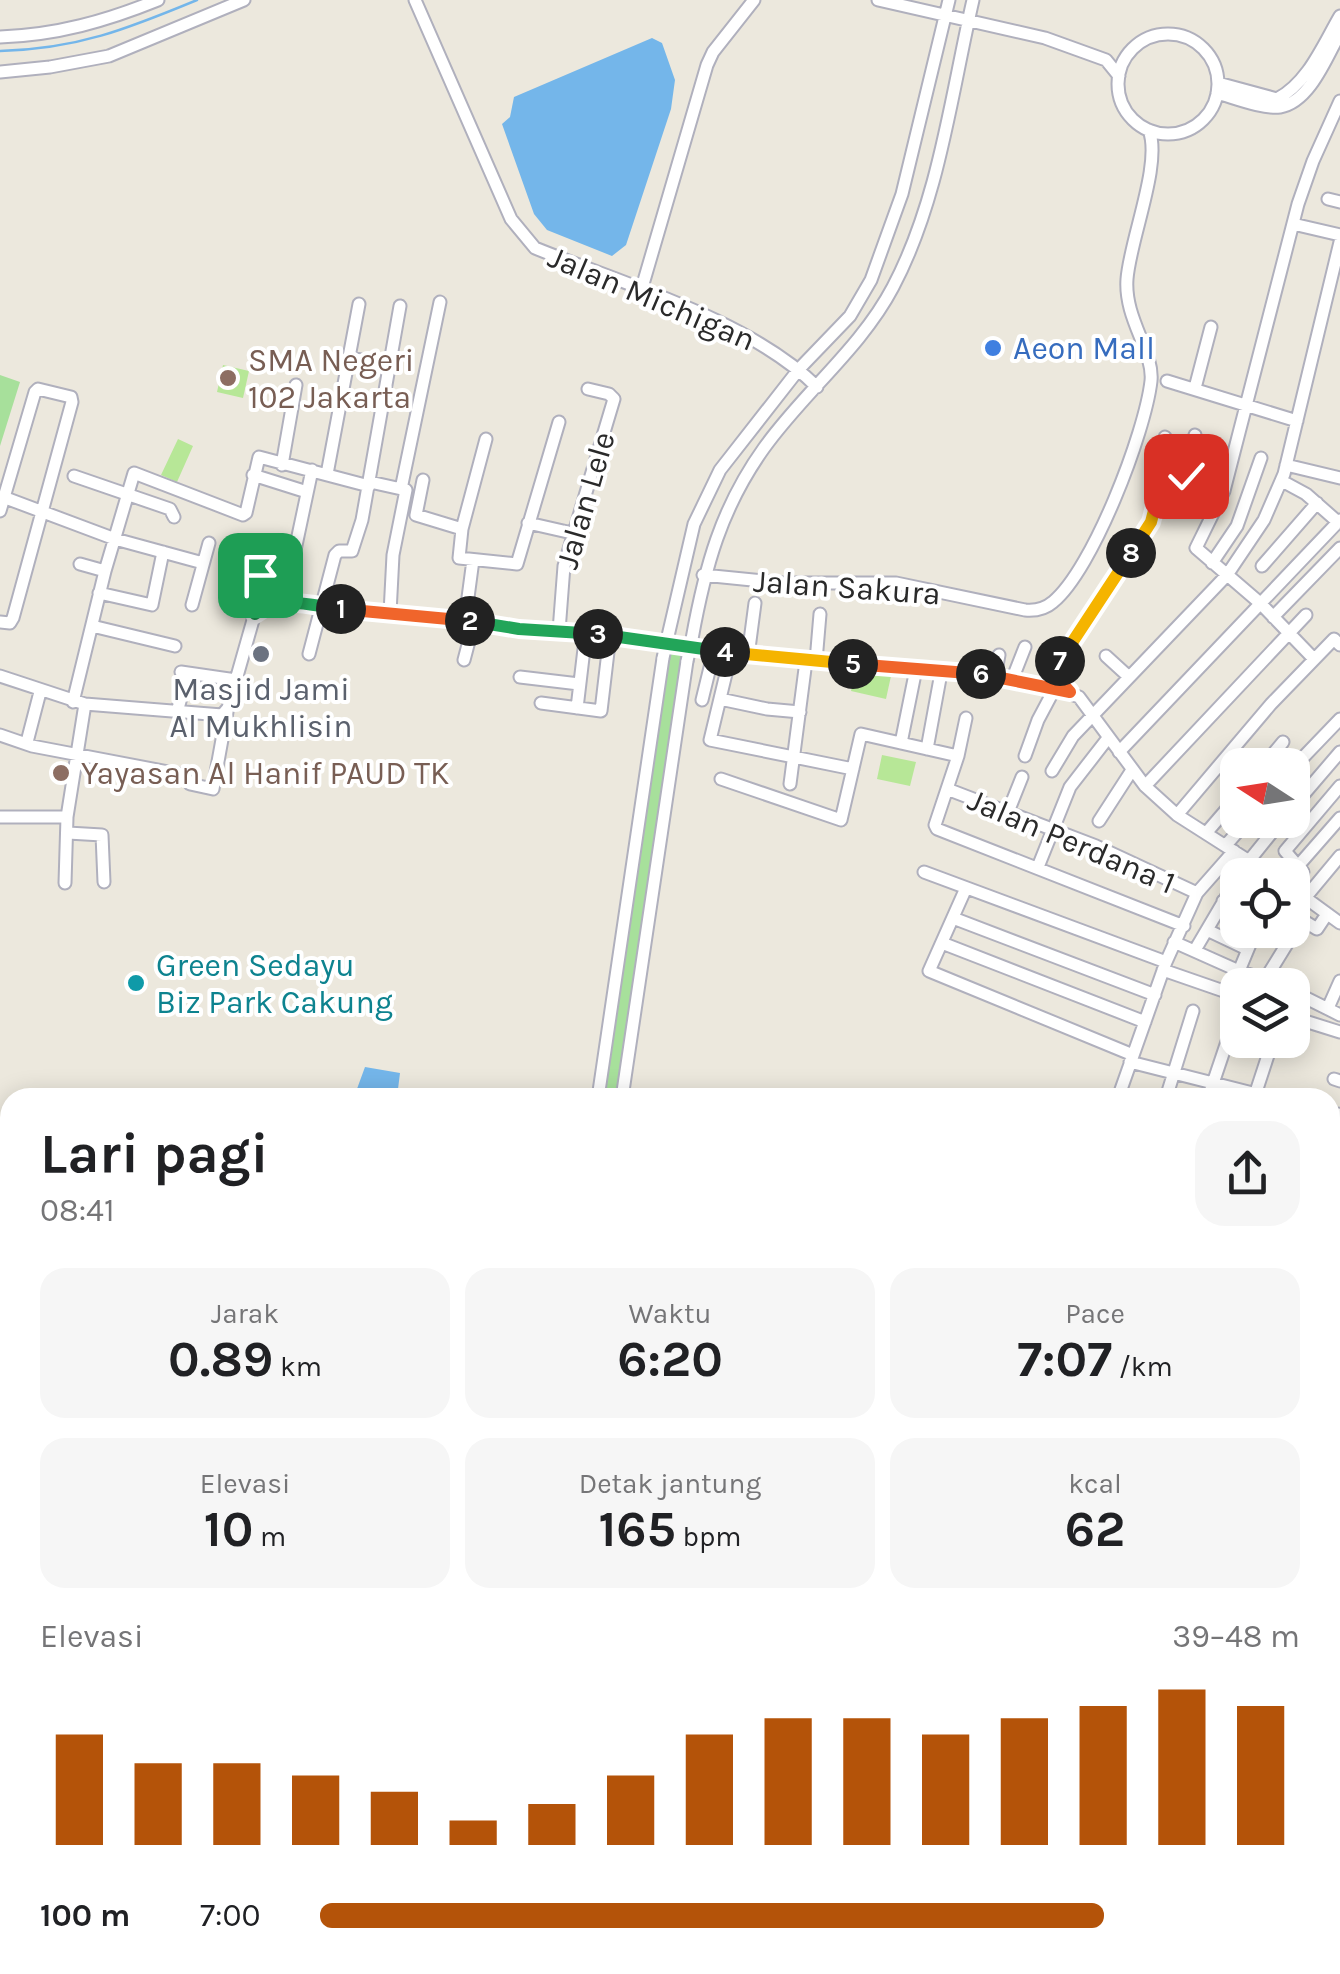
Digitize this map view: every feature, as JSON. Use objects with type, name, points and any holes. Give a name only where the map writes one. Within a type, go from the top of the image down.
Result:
[{"type":"street","points":[[0,37],[49,34],[102,22],[158,0]]},
{"type":"street","points":[[0,72],[109,56],[244,0]]},
{"type":"street","name":"Jalan Michigan","points":[[414,0],[512,220],[534,248],[748,334],[818,387]]},
{"type":"street","points":[[641,291],[707,66],[713,52],[754,0]]},
{"type":"street","points":[[878,0],[947,6],[969,19],[1022,31],[1106,60],[1119,76]]},
{"type":"street","points":[[623,1088],[687,661],[703,576],[716,534],[766,445],[818,387],[884,302],[914,242],[973,0]]},
{"type":"street","points":[[599,1088],[663,658],[694,524],[720,470],[799,369],[850,316],[871,280],[889,237],[947,6]]},
{"type":"street","points":[[1218,88],[1277,99],[1287,94],[1298,86],[1340,16]]},
{"type":"street","points":[[1218,88],[1277,108],[1291,103],[1301,96],[1340,33]]},
{"type":"street","points":[[1153,36],[1184,36],[1208,54],[1218,88],[1209,113],[1184,131],[1164,133],[1149,130],[1133,119],[1119,92],[1119,76],[1128,54],[1153,36]]},
{"type":"street","points":[[1095,56],[1128,54]]},
{"type":"street","points":[[1314,659],[1260,603],[1196,548],[1222,499],[1293,224],[1312,161],[1340,100]]},
{"type":"street","name":"Jalan Sakura","points":[[1149,130],[1152,158]]},
{"type":"street","name":"Jalan Sakura","points":[[703,576],[783,584],[896,583],[1025,610],[1042,608],[1057,599],[1099,532],[1119,490],[1151,382],[1148,359],[1132,322],[1127,290],[1152,158],[1164,133]]},
{"type":"street","points":[[1052,771],[1073,736],[1227,575],[1258,532],[1282,481],[1340,239],[1293,224]]},
{"type":"street","points":[[390,614],[403,489],[440,302]]},
{"type":"street","points":[[328,474],[359,304]]},
{"type":"street","points":[[309,654],[336,553],[353,548],[370,484],[400,306]]},
{"type":"street","points":[[1195,388],[1210,326]]},
{"type":"street","points":[[349,358],[390,366]]},
{"type":"street","points":[[1167,382],[1297,421]]},
{"type":"street","points":[[282,464],[296,385]]},
{"type":"street","name":"Jalan Lele","points":[[559,631],[561,588],[572,533],[614,400],[608,394],[588,389]]},
{"type":"street","points":[[0,511],[36,390],[71,397],[12,621],[0,622]]},
{"type":"street","points":[[486,439],[458,556],[517,564],[559,422]]},
{"type":"street","points":[[1165,437],[1158,467],[1186,477],[1195,435]]},
{"type":"street","points":[[65,883],[67,817],[78,754],[79,703],[105,571],[134,473],[243,515],[258,458],[370,484],[403,489],[422,487],[418,516],[462,529]]},
{"type":"street","points":[[1212,563],[1237,526],[1261,458]]},
{"type":"street","points":[[1286,465],[1340,478]]},
{"type":"street","points":[[284,602],[312,470]]},
{"type":"street","points":[[1070,692],[1054,669],[1146,531],[1164,472]]},
{"type":"street","points":[[253,475],[307,492]]},
{"type":"street","points":[[74,476],[170,509],[174,517]]},
{"type":"street","points":[[1119,752],[1339,521],[1282,481]]},
{"type":"street","points":[[3,492],[42,513],[114,539],[203,564]]},
{"type":"street","points":[[1262,566],[1316,503]]},
{"type":"street","points":[[528,523],[572,533]]},
{"type":"street","points":[[192,605],[209,543]]},
{"type":"street","points":[[1273,617],[1340,548]]},
{"type":"street","points":[[100,593],[152,605],[163,552]]},
{"type":"street","points":[[464,660],[472,560]]},
{"type":"street","points":[[80,564],[105,571]]},
{"type":"street","points":[[0,736],[32,746],[184,775],[190,784],[214,787],[227,712],[255,614],[260,575],[237,569]]},
{"type":"street","points":[[255,614],[264,607],[284,602],[586,632],[748,656],[995,677],[1055,688],[1079,698],[1144,786],[1176,814],[1244,858]]},
{"type":"street","points":[[748,656],[755,603]]},
{"type":"street","points":[[790,784],[820,614]]},
{"type":"street","points":[[1144,786],[1306,615]]},
{"type":"street","points":[[92,626],[176,646]]},
{"type":"street","points":[[577,708],[586,632]]},
{"type":"street","points":[[541,703],[602,709],[610,636]]},
{"type":"street","points":[[1176,814],[1314,659],[1334,639],[1339,645]]},
{"type":"street","points":[[1012,680],[1025,647]]},
{"type":"street","points":[[702,700],[714,651]]},
{"type":"street","points":[[731,653],[710,740],[854,770]]},
{"type":"street","points":[[995,677],[1000,654]]},
{"type":"street","points":[[1106,656],[1129,677]]},
{"type":"street","points":[[900,743],[916,669]]},
{"type":"street","points":[[177,712],[185,672],[236,680]]},
{"type":"street","points":[[926,749],[940,672]]},
{"type":"street","points":[[0,676],[79,703],[216,716],[227,712]]},
{"type":"street","points":[[520,677],[580,684]]},
{"type":"street","points":[[1025,756],[1055,688]]},
{"type":"street","points":[[27,742],[40,692]]},
{"type":"street","points":[[720,699],[800,712]]},
{"type":"street","points":[[966,718],[935,825],[937,830],[1184,926]]},
{"type":"street","points":[[1310,750],[1340,719]]},
{"type":"street","points":[[721,779],[838,821],[843,820],[861,734],[958,756]]},
{"type":"street","points":[[1038,867],[1070,787],[1108,738]]},
{"type":"street","points":[[1278,748],[1283,742]]},
{"type":"street","points":[[1310,787],[1340,752]]},
{"type":"street","points":[[1099,821],[1132,770]]},
{"type":"street","points":[[1008,812],[1022,777]]},
{"type":"street","points":[[1291,858],[1284,851],[1340,786]]},
{"type":"street","name":"Jalan Perdana 1","points":[[948,789],[1052,828],[1197,893]]},
{"type":"street","points":[[0,817],[67,817]]},
{"type":"street","points":[[1207,832],[1220,817]]},
{"type":"street","points":[[1305,858],[1340,818]]},
{"type":"street","points":[[68,833],[102,835],[104,882]]},
{"type":"street","points":[[1122,1088],[1174,942],[1197,893],[1236,838]]},
{"type":"street","points":[[1250,858],[1267,838]]},
{"type":"street","points":[[1310,893],[1340,856]]},
{"type":"street","points":[[924,872],[1220,989]]},
{"type":"street","points":[[966,888],[929,969],[1132,1058],[1224,1088]]},
{"type":"street","points":[[1310,901],[1340,923]]},
{"type":"street","points":[[1195,950],[1220,905]]},
{"type":"street","points":[[1272,968],[1298,926],[1304,921],[1317,929],[1328,914]]},
{"type":"street","points":[[953,918],[1155,994]]},
{"type":"street","points":[[1207,930],[1247,949],[1240,968]]},
{"type":"street","points":[[1174,942],[1233,968]]},
{"type":"street","points":[[942,943],[1145,1022]]},
{"type":"street","points":[[1310,999],[1334,1011],[1340,981]]},
{"type":"street","points":[[1169,1088],[1193,1011]]},
{"type":"street","points":[[1310,1023],[1340,1032]]},
{"type":"street","points":[[1212,1088],[1222,1058]]},
{"type":"street","points":[[1258,1088],[1267,1058]]},
{"type":"green space","points":[[223,365],[249,371],[243,398],[217,392]]},
{"type":"green space","points":[[0,375],[20,382],[0,446]]},
{"type":"green space","points":[[178,439],[193,446],[177,482],[161,475]]},
{"type":"green space","points":[[666,647],[690,650],[623,1088],[599,1088]]},
{"type":"green space","points":[[856,669],[891,676],[886,699],[851,691]]},
{"type":"green space","points":[[882,755],[916,762],[910,786],[877,779]]},
{"type":"water","points":[[652,38],[662,43],[675,80],[671,109],[626,245],[612,256],[547,230],[534,214],[502,124],[510,117],[514,97]]},
{"type":"water","points":[[365,1067],[400,1073],[398,1088],[357,1088]]},
{"type":"waterway","points":[[0,51],[78,42],[197,0]]},
{"type":"place","name":"Aeon Mall","points":[[993,348]]},
{"type":"place","name":"SMA Negeri 102 Jakarta","points":[[228,378]]},
{"type":"place","name":"Masjid Jami Al Mukhlisin","points":[[261,654]]},
{"type":"place","name":"Yayasan Al Hanif PAUD TK","points":[[61,773]]},
{"type":"place","name":"Green Sedayu Biz Park Cakung","points":[[136,983]]},
{"type":"route","points":[[260,575],[255,614],[264,607],[298,602],[519,629],[586,632],[748,656],[977,674],[1070,692],[1054,669],[1146,531],[1164,472],[1186,476]]}]
